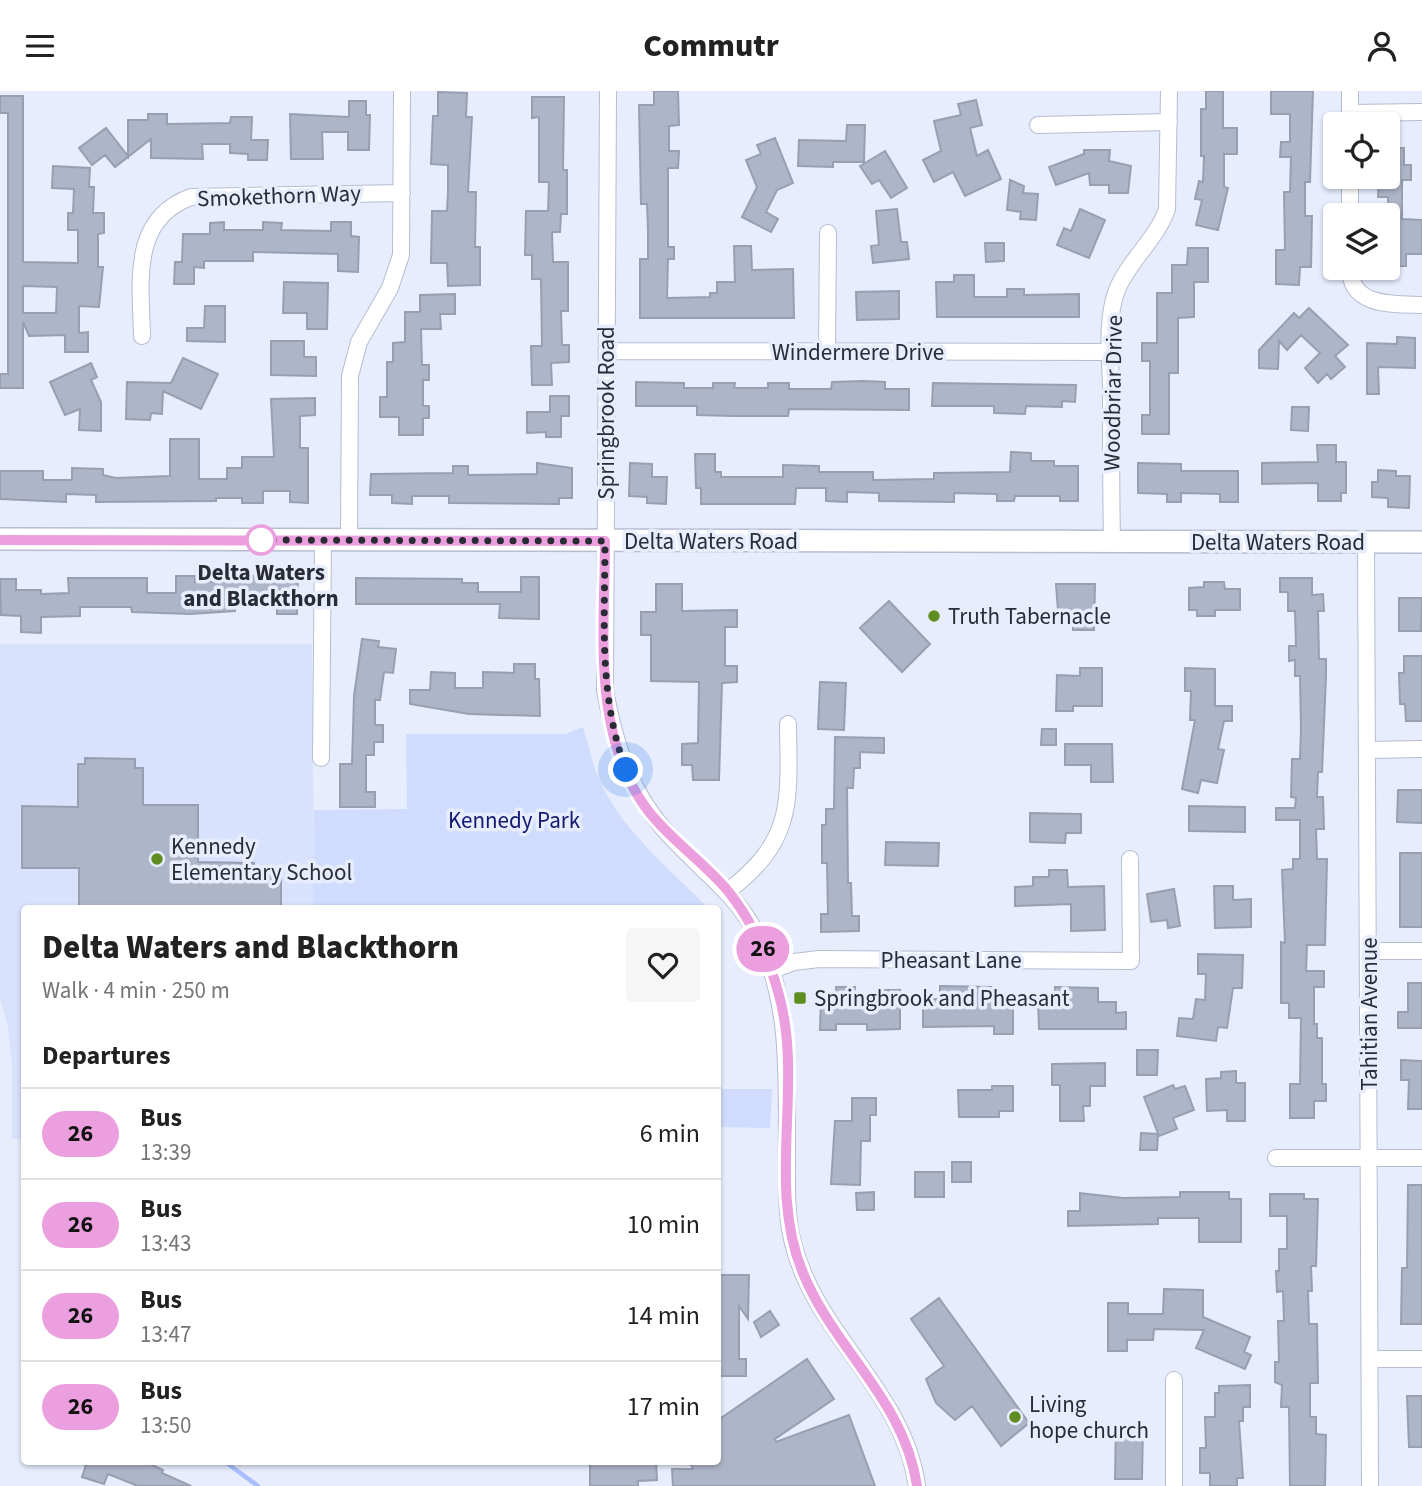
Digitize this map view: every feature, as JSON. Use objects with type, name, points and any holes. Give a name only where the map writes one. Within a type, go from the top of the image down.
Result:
[{"type":"main road","name":"Delta Waters Road","points":[[0,540],[1422,542]]},
{"type":"street","points":[[349,540],[351,376],[366,325],[390,288],[398,269],[402,237],[402,91]]},
{"type":"street","name":"Springbrook Road","points":[[608,91],[605,690],[613,736],[627,773],[645,807],[672,838],[728,891],[754,931],[772,970],[784,1020],[787,1211],[793,1243],[803,1273],[820,1307],[884,1399],[899,1426],[908,1447],[917,1486]]},
{"type":"street","name":"Woodbriar Drive","points":[[1112,542],[1110,352],[1116,292],[1132,261],[1163,223],[1167,208],[1169,91]]},
{"type":"street","points":[[1350,91],[1350,112]]},
{"type":"street","points":[[1400,114],[1422,112]]},
{"type":"street","points":[[1038,125],[1169,122]]},
{"type":"street","name":"Smokethorn Way","points":[[142,336],[144,244],[157,219],[177,202],[191,197],[402,193]]},
{"type":"street","points":[[827,352],[828,233]]},
{"type":"street","points":[[1351,280],[1363,296],[1379,303],[1422,305]]},
{"type":"street","name":"Windermere Drive","points":[[607,351],[1110,352]]},
{"type":"street","points":[[321,758],[323,540]]},
{"type":"street","name":"Tahitian Avenue","points":[[1366,542],[1370,1486]]},
{"type":"street","points":[[728,891],[767,856],[780,830],[788,803],[788,724]]},
{"type":"street","points":[[1368,750],[1422,750]]},
{"type":"street","name":"Pheasant Lane","points":[[772,970],[794,962],[819,959],[1131,961],[1130,859]]},
{"type":"street","points":[[1369,951],[1422,951]]},
{"type":"street","points":[[1276,1158],[1422,1158]]},
{"type":"street","points":[[1370,1359],[1422,1359]]},
{"type":"street","points":[[1174,1380],[1174,1486]]},
{"type":"shaded area","name":"Kennedy Elementary School","points":[[0,644],[312,644],[314,905],[21,905],[21,1139],[12,1139],[12,1065],[8,1027],[0,998]]},
{"type":"green space","name":"Kennedy Park","points":[[583,727],[597,774],[618,812],[631,830],[705,905],[313,905],[314,810],[407,809],[406,734],[565,734]]},
{"type":"green space","points":[[721,1089],[772,1089],[770,1128],[721,1127]]},
{"type":"building","points":[[654,91],[678,91],[679,125],[669,126],[669,151],[679,151],[678,168],[668,168],[668,247],[674,247],[674,259],[668,259],[667,298],[710,297],[710,293],[717,293],[717,282],[735,282],[734,246],[751,246],[752,270],[793,269],[794,318],[640,318],[640,259],[648,259],[648,230],[647,204],[641,204],[639,105],[654,105]]},
{"type":"building","points":[[1206,91],[1223,91],[1223,128],[1237,128],[1237,154],[1224,154],[1224,187],[1228,188],[1218,230],[1196,225],[1202,200],[1195,199],[1199,181],[1203,182],[1201,109],[1206,109]]},
{"type":"building","points":[[1271,91],[1313,91],[1310,182],[1305,182],[1305,216],[1312,216],[1311,267],[1300,267],[1299,285],[1276,284],[1276,250],[1285,250],[1284,192],[1290,192],[1291,157],[1280,157],[1281,142],[1290,142],[1290,114],[1271,114]]},
{"type":"building","points":[[438,92],[467,93],[466,117],[472,117],[468,192],[476,192],[475,247],[480,247],[480,285],[448,286],[447,263],[431,263],[432,211],[447,211],[448,192],[448,165],[431,164],[433,116],[438,116]]},
{"type":"building","points":[[0,96],[23,96],[23,262],[78,263],[78,230],[68,230],[68,213],[73,213],[74,189],[52,188],[53,166],[90,168],[89,187],[94,187],[93,213],[104,213],[104,233],[98,234],[98,267],[103,267],[99,307],[79,306],[79,333],[88,332],[88,352],[65,352],[65,335],[29,336],[23,322],[23,388],[0,388],[0,374],[8,374],[8,113],[0,113]],"holes":[[[23,286],[57,287],[56,313],[23,313]]]},
{"type":"building","points":[[532,97],[564,97],[563,170],[567,170],[567,214],[561,214],[560,232],[552,232],[553,262],[568,262],[568,311],[561,311],[562,345],[569,345],[569,362],[551,363],[552,385],[532,385],[531,346],[542,346],[541,279],[532,279],[532,255],[525,255],[526,211],[548,211],[549,182],[539,182],[539,117],[532,118]]},
{"type":"building","points":[[976,100],[982,125],[970,128],[977,156],[988,150],[1001,179],[965,196],[953,172],[934,182],[923,160],[941,151],[934,121],[961,115],[958,104]]},
{"type":"building","points":[[349,101],[366,101],[366,115],[370,115],[369,150],[348,150],[348,132],[322,132],[323,159],[291,159],[290,114],[349,117]]},
{"type":"building","points":[[148,114],[167,114],[167,124],[230,123],[231,117],[252,117],[251,140],[268,140],[267,160],[248,160],[248,154],[230,153],[230,144],[202,144],[203,159],[151,158],[151,139],[115,167],[105,155],[92,165],[79,148],[106,128],[128,156],[128,120],[148,120]]},
{"type":"building","points":[[847,125],[865,125],[864,162],[833,162],[833,167],[798,166],[799,140],[846,141]]},
{"type":"building","points":[[775,138],[793,183],[777,190],[766,212],[778,219],[771,232],[742,217],[757,187],[746,160],[761,154],[757,145]]},
{"type":"building","points":[[1400,148],[1404,148],[1404,165],[1411,165],[1411,180],[1402,180],[1402,219],[1422,220],[1422,254],[1406,254],[1406,266],[1400,266],[1400,203],[1388,203],[1388,197],[1378,197],[1378,189],[1400,189]]},
{"type":"building","points":[[1084,150],[1110,150],[1109,161],[1131,166],[1128,193],[1109,193],[1109,185],[1090,185],[1089,173],[1056,185],[1049,167],[1084,154]]},
{"type":"building","points":[[885,151],[907,188],[891,198],[879,180],[872,184],[860,166]]},
{"type":"building","points":[[1010,180],[1024,186],[1023,193],[1038,194],[1036,220],[1020,219],[1021,212],[1007,210]]},
{"type":"building","points":[[897,209],[901,242],[907,242],[909,259],[873,263],[871,246],[879,245],[876,211]]},
{"type":"building","points":[[1080,209],[1105,220],[1089,258],[1057,245],[1064,228],[1071,231]]},
{"type":"building","points":[[224,222],[224,230],[263,230],[263,222],[282,223],[281,230],[331,231],[331,222],[351,222],[351,236],[359,237],[358,272],[338,271],[338,254],[253,252],[253,261],[204,261],[204,268],[194,267],[194,284],[174,284],[175,262],[182,262],[183,234],[210,234],[210,223]]},
{"type":"building","points":[[985,243],[1004,243],[1004,261],[986,262]]},
{"type":"building","points":[[1188,248],[1208,248],[1208,282],[1194,282],[1194,317],[1178,318],[1178,373],[1169,373],[1169,434],[1142,434],[1142,415],[1150,415],[1150,361],[1142,361],[1142,343],[1157,343],[1157,293],[1172,293],[1172,265],[1187,265]]},
{"type":"building","points":[[954,275],[974,275],[974,297],[1007,297],[1007,289],[1024,289],[1024,295],[1079,294],[1079,317],[937,317],[936,282],[954,282]]},
{"type":"building","points":[[284,282],[328,283],[327,329],[307,329],[307,313],[283,313]]},
{"type":"building","points":[[899,291],[899,319],[857,320],[856,292]]},
{"type":"building","points":[[455,294],[455,314],[440,314],[441,329],[421,329],[422,365],[429,365],[429,380],[423,380],[423,406],[429,406],[429,418],[423,418],[423,435],[399,435],[399,417],[380,417],[380,397],[387,397],[387,362],[393,362],[393,343],[405,342],[405,312],[420,312],[420,295]]},
{"type":"building","points":[[205,306],[225,306],[225,342],[187,341],[187,328],[204,328]]},
{"type":"building","points":[[1309,308],[1348,345],[1335,356],[1345,367],[1331,379],[1327,374],[1318,383],[1305,368],[1320,353],[1301,335],[1287,350],[1279,341],[1278,369],[1259,368],[1259,350],[1294,313],[1299,318]]},
{"type":"building","points":[[1397,337],[1415,338],[1415,368],[1378,367],[1379,394],[1367,394],[1367,343],[1397,344]]},
{"type":"building","points":[[271,341],[304,341],[304,357],[316,357],[316,376],[271,375]]},
{"type":"building","points":[[183,358],[218,374],[201,409],[163,391],[162,414],[151,413],[150,420],[126,419],[127,382],[171,383]]},
{"type":"building","points":[[91,363],[97,377],[91,380],[101,402],[101,431],[79,430],[80,409],[65,415],[50,382]]},
{"type":"building","points":[[636,382],[684,383],[684,388],[713,388],[713,383],[735,383],[734,388],[768,388],[768,383],[789,383],[789,389],[831,389],[832,382],[885,382],[885,389],[909,389],[909,410],[789,409],[788,416],[734,416],[697,415],[697,406],[636,406]]},
{"type":"building","points":[[933,383],[1076,385],[1075,402],[1062,401],[1062,407],[1026,406],[1025,414],[994,413],[994,406],[932,406]]},
{"type":"building","points":[[550,396],[569,396],[569,416],[561,416],[561,437],[546,437],[546,432],[527,433],[527,412],[550,412]]},
{"type":"building","points":[[315,398],[315,415],[300,416],[300,448],[308,448],[308,503],[290,502],[290,491],[263,491],[263,503],[242,503],[242,498],[216,498],[216,501],[96,502],[96,495],[66,494],[66,502],[0,499],[0,471],[43,471],[43,480],[72,480],[72,468],[103,469],[103,475],[116,478],[170,476],[170,439],[199,439],[199,479],[227,479],[227,468],[242,468],[242,457],[274,457],[271,399]]},
{"type":"building","points":[[1292,407],[1309,407],[1308,431],[1291,430]]},
{"type":"building","points":[[1317,445],[1336,445],[1336,462],[1346,462],[1346,493],[1341,493],[1341,501],[1318,501],[1318,483],[1262,484],[1262,463],[1318,462]]},
{"type":"building","points":[[1011,452],[1031,453],[1031,461],[1054,461],[1054,466],[1078,466],[1078,501],[1060,501],[1060,496],[1015,496],[1014,501],[997,501],[997,494],[954,493],[954,502],[879,501],[879,493],[847,492],[847,502],[826,501],[826,488],[796,488],[795,504],[701,504],[701,488],[696,488],[695,454],[715,454],[715,472],[721,472],[721,477],[783,477],[783,465],[819,466],[819,472],[873,472],[873,480],[934,479],[934,473],[1010,472]]},
{"type":"building","points":[[537,463],[572,468],[572,498],[559,498],[559,504],[449,503],[449,496],[412,496],[412,504],[392,503],[392,495],[370,495],[371,474],[453,473],[453,466],[468,466],[468,475],[537,474]]},
{"type":"building","points":[[630,463],[652,464],[652,477],[667,477],[666,504],[647,503],[647,497],[629,496]]},
{"type":"building","points":[[1138,463],[1181,464],[1181,471],[1238,471],[1238,502],[1220,502],[1220,494],[1181,493],[1181,502],[1167,502],[1167,494],[1138,493]]},
{"type":"building","points":[[1378,470],[1396,471],[1396,476],[1410,476],[1409,508],[1388,507],[1388,498],[1372,497],[1372,482],[1378,482]]},
{"type":"building","points":[[176,576],[195,576],[195,582],[233,581],[233,576],[298,576],[297,614],[277,614],[277,606],[263,604],[235,605],[235,611],[190,614],[132,612],[131,607],[80,607],[80,616],[41,617],[41,633],[21,632],[21,616],[1,615],[0,579],[16,579],[16,590],[41,590],[41,594],[69,593],[68,578],[147,578],[147,593],[176,593]]},
{"type":"building","points":[[521,577],[539,577],[539,619],[499,618],[500,604],[356,604],[356,578],[462,579],[462,583],[478,583],[478,592],[521,592]]},
{"type":"building","points":[[1280,578],[1312,578],[1312,595],[1323,594],[1324,611],[1318,611],[1319,659],[1326,659],[1326,676],[1322,772],[1318,772],[1317,797],[1323,797],[1324,829],[1316,829],[1317,859],[1327,859],[1325,945],[1307,945],[1306,971],[1324,971],[1324,987],[1314,987],[1314,1024],[1317,1024],[1317,1038],[1322,1038],[1322,1084],[1326,1084],[1326,1101],[1314,1101],[1314,1118],[1290,1118],[1290,1084],[1300,1084],[1301,1018],[1289,1018],[1289,1003],[1281,1003],[1281,942],[1285,943],[1282,870],[1293,869],[1293,859],[1300,859],[1300,820],[1276,820],[1276,808],[1295,808],[1296,798],[1291,797],[1292,759],[1300,759],[1301,729],[1300,676],[1295,676],[1295,660],[1289,661],[1289,646],[1296,646],[1295,611],[1288,611],[1288,592],[1280,592]]},
{"type":"building","points":[[1204,582],[1224,582],[1225,589],[1240,589],[1240,610],[1215,610],[1215,616],[1197,616],[1197,610],[1189,610],[1189,588],[1204,587]]},
{"type":"building","points":[[656,584],[682,584],[682,611],[737,610],[737,627],[725,627],[725,666],[737,666],[737,682],[722,683],[719,780],[693,780],[692,765],[682,765],[682,744],[698,743],[699,682],[651,681],[651,635],[641,635],[641,612],[656,612]]},
{"type":"building","points":[[1056,584],[1095,584],[1094,630],[1073,630],[1073,624],[1059,624]]},
{"type":"building","points":[[1399,598],[1422,598],[1421,631],[1399,631]]},
{"type":"building","points":[[889,601],[930,644],[902,672],[860,628]]},
{"type":"building","points":[[362,639],[379,641],[378,647],[396,649],[393,673],[384,672],[380,700],[375,700],[375,725],[383,725],[383,742],[374,742],[374,755],[366,755],[366,792],[375,792],[375,807],[340,807],[340,764],[352,764],[354,696]]},
{"type":"building","points":[[1404,656],[1422,656],[1422,721],[1406,721],[1405,704],[1400,704],[1399,673],[1404,673]]},
{"type":"building","points":[[514,664],[535,664],[535,679],[539,679],[540,716],[469,714],[410,704],[410,690],[430,690],[431,672],[455,673],[455,688],[483,688],[483,672],[514,673]]},
{"type":"building","points":[[1080,668],[1102,668],[1102,706],[1073,706],[1073,711],[1056,711],[1057,675],[1080,676]]},
{"type":"building","points":[[1185,668],[1215,669],[1215,706],[1232,706],[1232,721],[1224,721],[1218,749],[1224,750],[1217,783],[1201,780],[1198,793],[1182,789],[1195,720],[1190,720],[1191,691],[1185,691]]},
{"type":"building","points":[[820,682],[846,683],[844,730],[818,729]]},
{"type":"building","points":[[1042,729],[1056,729],[1056,745],[1041,745]]},
{"type":"building","points":[[835,737],[884,738],[884,753],[860,752],[860,768],[854,768],[853,788],[847,788],[848,883],[851,883],[852,916],[859,916],[859,931],[821,932],[821,914],[828,914],[827,863],[822,863],[822,825],[826,825],[826,809],[834,809]]},
{"type":"building","points":[[1065,744],[1112,744],[1113,782],[1091,782],[1091,765],[1065,765]]},
{"type":"building","name":"Kennedy Elementary School","points":[[85,758],[135,759],[135,768],[143,768],[143,805],[198,805],[198,862],[254,863],[254,870],[281,870],[281,905],[79,905],[79,868],[22,868],[22,806],[78,807],[78,764],[85,764]]},
{"type":"building","points":[[1398,790],[1422,790],[1422,823],[1397,822]]},
{"type":"building","points":[[1189,806],[1245,807],[1245,832],[1189,831]]},
{"type":"building","points":[[1030,813],[1081,814],[1081,833],[1066,833],[1065,843],[1030,842]]},
{"type":"building","points":[[886,842],[939,843],[938,866],[885,865]]},
{"type":"building","points":[[1400,853],[1422,853],[1422,927],[1400,927]]},
{"type":"building","points":[[1049,870],[1067,870],[1068,887],[1104,886],[1105,930],[1071,931],[1071,904],[1015,906],[1015,887],[1033,886],[1033,877],[1049,877]]},
{"type":"building","points":[[1214,886],[1233,886],[1233,900],[1251,899],[1251,927],[1215,928]]},
{"type":"building","points":[[1174,889],[1180,926],[1168,928],[1167,920],[1151,922],[1147,894]]},
{"type":"building","points":[[1198,954],[1243,955],[1242,988],[1233,988],[1227,1028],[1218,1027],[1216,1041],[1177,1036],[1179,1018],[1193,1019],[1196,999],[1205,1000],[1206,974],[1198,974]]},
{"type":"building","points":[[1408,983],[1422,983],[1422,1028],[1398,1028],[1398,1012],[1408,1012]]},
{"type":"building","points":[[940,986],[992,987],[992,999],[1013,999],[1013,1034],[994,1034],[994,1026],[923,1027],[923,999],[940,999]]},
{"type":"building","points":[[836,987],[855,987],[854,999],[882,999],[881,990],[900,990],[900,1029],[867,1030],[867,1024],[836,1024],[836,1030],[820,1030],[821,993],[836,993]]},
{"type":"building","points":[[1055,987],[1098,988],[1098,1002],[1116,1002],[1116,1013],[1126,1012],[1126,1029],[1039,1029],[1038,998],[1055,998]]},
{"type":"building","points":[[1137,1050],[1158,1050],[1157,1075],[1137,1075]]},
{"type":"building","points":[[1401,1060],[1422,1061],[1422,1109],[1408,1109],[1409,1080],[1401,1080]]},
{"type":"building","points":[[1105,1063],[1105,1086],[1090,1086],[1090,1106],[1083,1106],[1084,1121],[1060,1121],[1060,1085],[1052,1085],[1052,1064]]},
{"type":"building","points":[[1236,1071],[1236,1083],[1245,1083],[1245,1121],[1227,1121],[1227,1110],[1207,1111],[1206,1079],[1221,1078],[1221,1072]]},
{"type":"building","points":[[1173,1085],[1175,1089],[1185,1086],[1194,1110],[1173,1118],[1177,1129],[1159,1136],[1144,1097]]},
{"type":"building","points":[[992,1086],[1013,1086],[1013,1111],[999,1111],[999,1117],[959,1117],[958,1090],[992,1090]]},
{"type":"building","points":[[852,1098],[876,1098],[876,1115],[870,1115],[870,1141],[861,1141],[860,1185],[831,1184],[835,1121],[852,1121]]},
{"type":"building","points":[[1141,1133],[1158,1134],[1157,1150],[1140,1150]]},
{"type":"building","points":[[952,1162],[971,1162],[971,1182],[952,1182]]},
{"type":"building","points":[[915,1172],[944,1172],[944,1197],[915,1197]]},
{"type":"building","points":[[1408,1185],[1422,1185],[1422,1324],[1401,1324],[1402,1268],[1407,1268]]},
{"type":"building","points":[[874,1192],[874,1210],[857,1210],[856,1193]]},
{"type":"building","points":[[1180,1192],[1229,1192],[1229,1199],[1241,1199],[1241,1242],[1199,1242],[1199,1218],[1158,1218],[1158,1224],[1068,1226],[1068,1211],[1080,1211],[1080,1193],[1123,1198],[1180,1197]]},
{"type":"building","points":[[1270,1194],[1304,1194],[1304,1199],[1318,1199],[1316,1266],[1311,1266],[1312,1291],[1308,1291],[1309,1324],[1317,1324],[1318,1383],[1310,1383],[1310,1417],[1316,1417],[1316,1434],[1326,1435],[1325,1486],[1290,1486],[1289,1407],[1281,1407],[1282,1385],[1275,1382],[1275,1362],[1279,1362],[1278,1321],[1284,1321],[1283,1291],[1277,1292],[1276,1271],[1279,1271],[1279,1249],[1287,1249],[1287,1216],[1270,1216]]},
{"type":"building","points":[[721,1275],[749,1275],[748,1319],[739,1306],[739,1359],[746,1359],[746,1376],[721,1376]]},
{"type":"building","points":[[1164,1289],[1203,1290],[1203,1317],[1250,1337],[1244,1352],[1251,1355],[1245,1369],[1196,1348],[1204,1330],[1154,1329],[1153,1340],[1127,1340],[1127,1351],[1108,1351],[1108,1303],[1128,1303],[1128,1314],[1163,1314]]},
{"type":"building","points":[[939,1298],[1029,1423],[1001,1446],[972,1406],[955,1420],[936,1403],[926,1379],[944,1366],[911,1319]]},
{"type":"building","points":[[770,1311],[779,1325],[761,1337],[754,1322]]},
{"type":"building","points":[[807,1359],[834,1399],[775,1439],[776,1442],[849,1415],[875,1486],[673,1486],[672,1469],[693,1469],[691,1465],[721,1465],[721,1418]]},
{"type":"building","points":[[1250,1385],[1250,1407],[1243,1407],[1243,1421],[1239,1421],[1243,1478],[1237,1478],[1237,1486],[1210,1486],[1210,1473],[1200,1473],[1200,1448],[1206,1448],[1205,1417],[1215,1417],[1215,1393],[1219,1393],[1219,1386]]},
{"type":"building","points":[[1407,1396],[1422,1396],[1422,1447],[1409,1447]]},
{"type":"building","points":[[1116,1424],[1143,1425],[1142,1479],[1115,1479]]},
{"type":"building","points":[[86,1465],[152,1465],[163,1470],[162,1473],[191,1486],[138,1486],[108,1474],[104,1484],[82,1477]]},
{"type":"building","points":[[590,1465],[656,1465],[657,1480],[638,1481],[638,1486],[590,1486]]},
{"type":"waterway","points":[[229,1465],[258,1486]]},
{"type":"bus line","name":"26","points":[[0,540],[605,541],[605,690],[613,736],[627,773],[645,807],[672,838],[728,891],[754,931],[772,970],[784,1020],[787,1211],[793,1243],[803,1273],[820,1307],[884,1399],[899,1426],[908,1447],[917,1486]]},
{"type":"place","name":"Delta Waters and Blackthorn","points":[[261,540]]},
{"type":"place","name":"Truth Tabernacle","points":[[934,616]]},
{"type":"place","name":"Kennedy Elementary School","points":[[157,859]]},
{"type":"place","name":"Springbrook and Pheasant","points":[[800,998]]},
{"type":"place","name":"Living hope church","points":[[1015,1417]]},
{"type":"route","points":[[261,540],[605,541],[605,690],[613,736],[626,770]]}]
